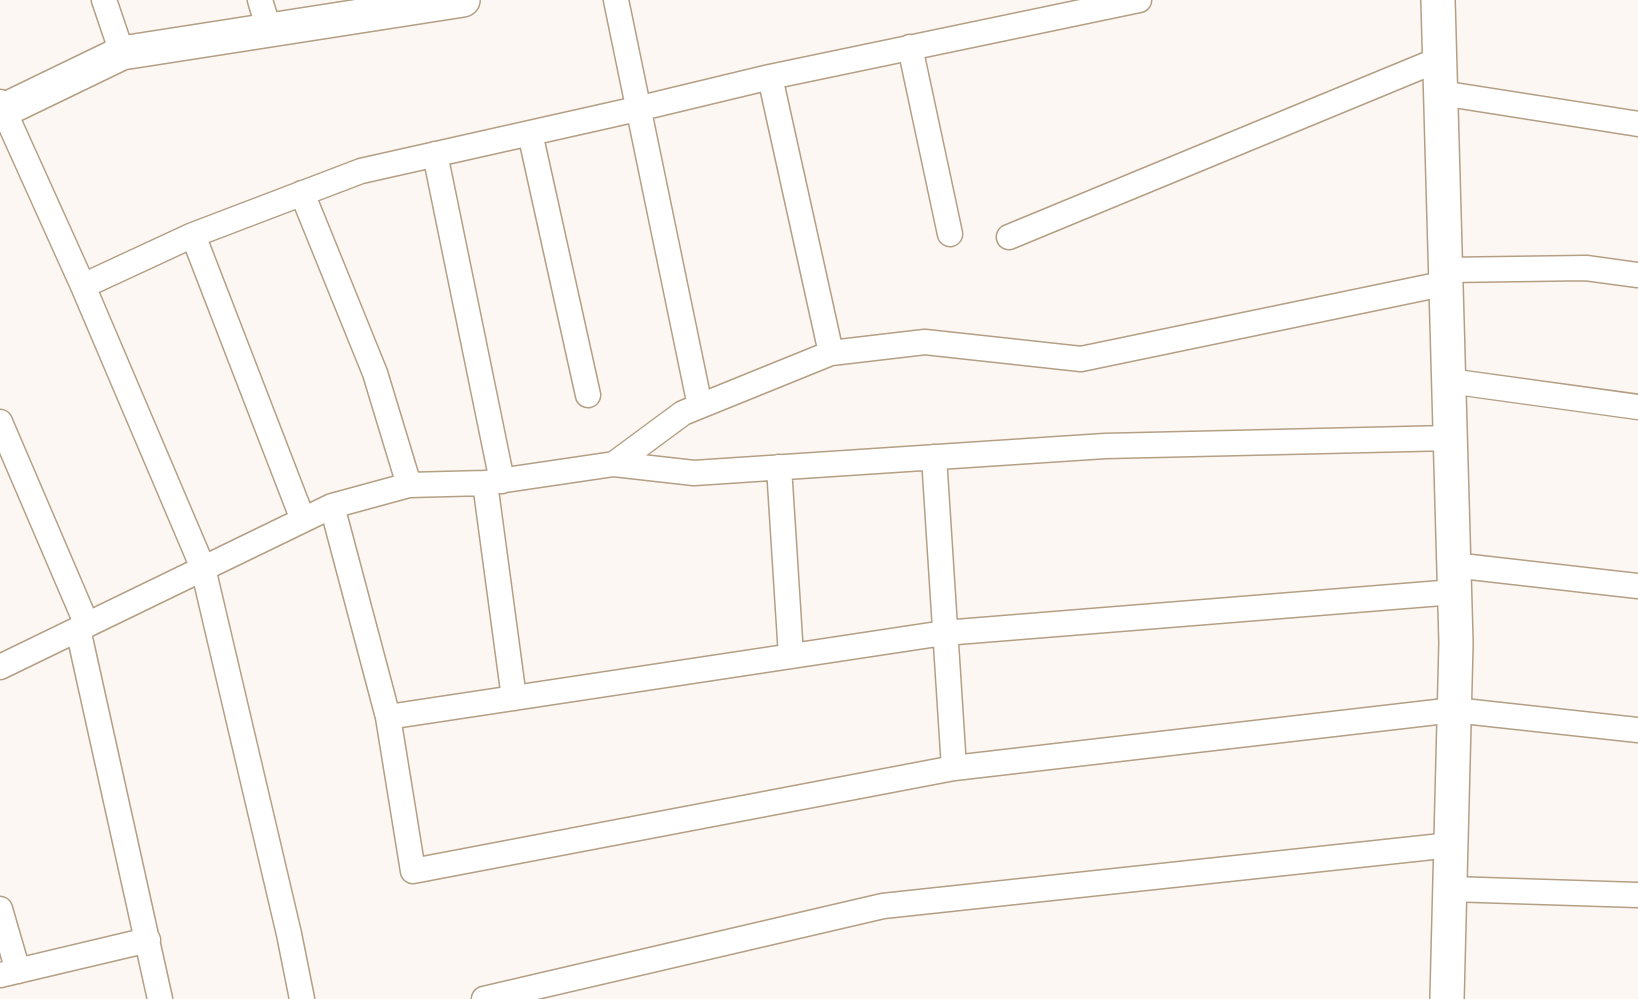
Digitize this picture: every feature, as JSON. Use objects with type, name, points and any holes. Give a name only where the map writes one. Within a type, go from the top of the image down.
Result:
[{"type":"main road","points":[[1,108],[122,53],[265,15],[463,0]]},
{"type":"main road","points":[[1438,0],[1454,579],[1454,710],[1447,999]]},
{"type":"street","points":[[104,0],[122,53]]},
{"type":"street","points":[[616,0],[700,406]]},
{"type":"street","points":[[82,286],[193,235],[361,171],[770,77],[1140,0]]},
{"type":"street","points":[[910,47],[950,234]]},
{"type":"street","points":[[1009,237],[1440,59]]},
{"type":"street","points":[[770,77],[831,353]]},
{"type":"street","points":[[1441,93],[1638,124]]},
{"type":"street","points":[[1,108],[82,286],[203,568],[289,934],[302,999]]},
{"type":"street","points":[[530,133],[588,395]]},
{"type":"street","points":[[435,154],[493,482],[514,698]]},
{"type":"street","points":[[302,194],[375,373],[409,485]]},
{"type":"street","points":[[193,235],[303,520]]},
{"type":"street","points":[[614,464],[682,412],[831,353],[926,342],[1081,359],[1447,276],[1586,268],[1638,275]]},
{"type":"street","points":[[1449,381],[1638,407]]},
{"type":"street","points":[[0,422],[82,627],[160,999]]},
{"type":"street","points":[[0,667],[332,506],[409,485],[493,482],[614,464],[694,473],[1105,446],[1451,438]]},
{"type":"street","points":[[934,457],[954,768]]},
{"type":"street","points":[[779,467],[791,656]]},
{"type":"street","points":[[332,506],[388,717],[413,871],[954,768],[1454,710],[1638,730]]},
{"type":"street","points":[[388,717],[944,633],[1454,579],[1638,586]]},
{"type":"street","points":[[484,999],[542,993],[883,906],[1451,844]]},
{"type":"street","points":[[1450,889],[1638,895]]},
{"type":"street","points":[[0,909],[9,973],[148,940]]}]
